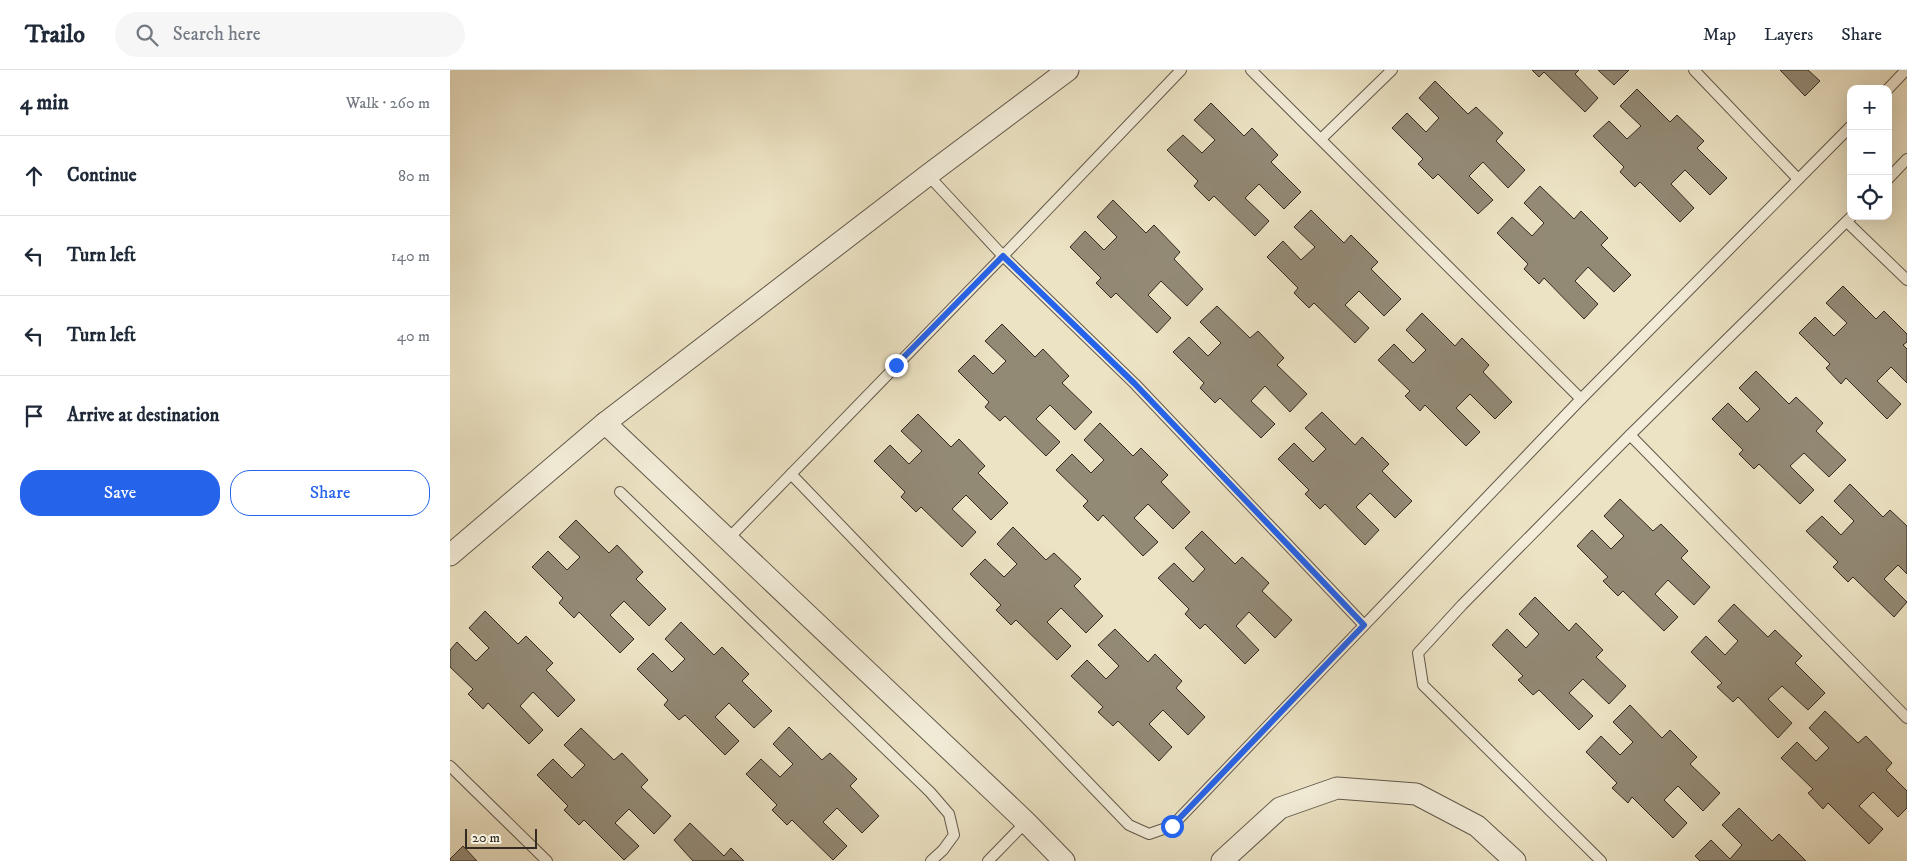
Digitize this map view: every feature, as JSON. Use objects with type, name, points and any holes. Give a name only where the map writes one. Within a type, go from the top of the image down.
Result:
[{"type":"street","points":[[450,555],[605,422],[1068,70]]},
{"type":"street","points":[[605,422],[1026,822],[1064,861]]},
{"type":"street","points":[[1222,861],[1280,808],[1337,788],[1416,794],[1477,826],[1515,861]]},
{"type":"lane","points":[[728,539],[1181,70]]},
{"type":"lane","points":[[1251,70],[1581,399]]},
{"type":"lane","points":[[1321,139],[1392,70]]},
{"type":"lane","points":[[1694,70],[1798,179]]},
{"type":"lane","points":[[1892,85],[1906,70]]},
{"type":"lane","points":[[791,474],[1129,825],[1149,834],[1172,826],[1581,399],[1847,130]]},
{"type":"lane","points":[[1892,175],[1907,159]]},
{"type":"lane","points":[[928,175],[1003,256],[1135,384],[1364,625]]},
{"type":"lane","points":[[1601,861],[1423,685],[1418,653],[1630,434],[1849,220]]},
{"type":"lane","points":[[1851,220],[1907,280]]},
{"type":"lane","points":[[1630,434],[1907,718]]},
{"type":"lane","points":[[620,492],[930,792],[949,814],[954,835],[943,850],[930,861]]},
{"type":"lane","points":[[450,766],[547,861]]},
{"type":"lane","points":[[988,861],[1026,822]]},
{"type":"building","points":[[1532,70],[1579,70],[1575,74],[1598,98],[1585,112],[1544,72],[1539,77]]},
{"type":"building","points":[[1598,70],[1629,70],[1614,85]]},
{"type":"building","points":[[1780,70],[1808,70],[1820,81],[1805,96]]},
{"type":"building","points":[[1435,81],[1468,114],[1476,107],[1503,133],[1496,141],[1525,170],[1508,188],[1483,162],[1469,176],[1493,200],[1478,214],[1438,174],[1433,179],[1418,164],[1423,159],[1392,128],[1407,113],[1426,132],[1439,118],[1419,98]]},
{"type":"building","points":[[1637,89],[1670,122],[1677,115],[1704,141],[1697,148],[1727,178],[1710,195],[1685,170],[1671,184],[1694,208],[1680,222],[1640,182],[1635,187],[1620,172],[1624,167],[1593,136],[1609,121],[1627,139],[1641,126],[1620,106]]},
{"type":"building","points":[[1211,103],[1244,136],[1252,128],[1278,155],[1271,162],[1301,192],[1284,209],[1259,184],[1245,198],[1269,221],[1255,236],[1214,196],[1209,201],[1194,186],[1198,181],[1167,150],[1183,135],[1202,153],[1215,140],[1194,120]]},
{"type":"building","points":[[1540,186],[1574,219],[1581,211],[1608,238],[1601,245],[1631,275],[1614,292],[1588,267],[1575,281],[1598,304],[1584,319],[1544,278],[1539,284],[1524,269],[1528,264],[1497,233],[1512,217],[1532,236],[1544,223],[1524,203]]},
{"type":"building","points":[[1113,200],[1146,233],[1154,225],[1180,252],[1174,259],[1203,289],[1187,306],[1161,281],[1148,295],[1171,318],[1157,333],[1116,293],[1111,298],[1096,283],[1101,278],[1070,247],[1085,231],[1104,250],[1117,237],[1097,217]]},
{"type":"building","points":[[1311,210],[1344,243],[1351,235],[1378,262],[1371,269],[1401,299],[1384,316],[1359,291],[1345,305],[1369,328],[1355,343],[1314,303],[1309,308],[1294,293],[1298,288],[1267,257],[1283,241],[1301,260],[1315,247],[1294,227]]},
{"type":"building","points":[[1843,286],[1876,319],[1884,311],[1907,334],[1907,342],[1903,345],[1907,349],[1907,383],[1891,367],[1877,381],[1901,404],[1887,419],[1846,378],[1841,384],[1826,368],[1830,364],[1799,333],[1815,317],[1834,336],[1847,323],[1826,303]]},
{"type":"building","points":[[1217,306],[1250,338],[1258,331],[1284,358],[1277,365],[1307,394],[1290,412],[1265,386],[1251,401],[1275,424],[1261,438],[1220,398],[1215,403],[1200,388],[1204,383],[1173,352],[1189,337],[1208,356],[1221,343],[1200,322]]},
{"type":"building","points":[[1422,313],[1455,346],[1462,338],[1489,365],[1483,372],[1512,402],[1495,419],[1470,394],[1456,408],[1480,432],[1466,446],[1425,405],[1420,411],[1405,396],[1410,391],[1378,360],[1394,344],[1413,363],[1426,350],[1406,330]]},
{"type":"building","points":[[1002,324],[1035,357],[1043,349],[1069,376],[1062,383],[1092,412],[1075,430],[1050,405],[1036,419],[1060,442],[1046,456],[1005,416],[1000,421],[985,407],[989,402],[958,371],[974,355],[993,374],[1006,361],[985,341]]},
{"type":"building","points":[[1756,371],[1789,404],[1796,397],[1823,423],[1816,431],[1846,460],[1829,477],[1804,453],[1790,466],[1814,490],[1800,504],[1759,464],[1754,469],[1739,454],[1743,450],[1712,419],[1728,403],[1747,422],[1760,409],[1739,388]]},
{"type":"building","points":[[1322,412],[1355,445],[1362,437],[1389,464],[1382,471],[1412,501],[1395,518],[1370,493],[1356,507],[1379,530],[1365,545],[1325,504],[1320,509],[1305,494],[1309,490],[1278,459],[1294,443],[1313,462],[1326,449],[1305,428]]},
{"type":"building","points":[[918,414],[951,447],[959,439],[985,466],[978,473],[1008,503],[991,520],[966,495],[952,509],[976,532],[962,547],[921,507],[916,512],[901,497],[905,492],[874,461],[890,445],[909,464],[922,451],[901,431]]},
{"type":"building","points":[[1100,423],[1133,456],[1141,448],[1168,475],[1161,482],[1190,512],[1173,529],[1148,504],[1134,518],[1158,542],[1143,556],[1103,515],[1098,521],[1083,506],[1088,501],[1056,470],[1072,454],[1091,473],[1104,460],[1084,440]]},
{"type":"building","points":[[1850,484],[1883,517],[1890,510],[1907,526],[1907,574],[1898,565],[1884,579],[1907,602],[1894,617],[1853,577],[1848,582],[1833,567],[1838,562],[1806,531],[1822,516],[1841,535],[1854,521],[1834,501]]},
{"type":"building","points":[[1620,499],[1653,531],[1661,524],[1688,551],[1681,558],[1710,587],[1694,605],[1668,580],[1655,594],[1678,617],[1664,631],[1623,591],[1618,596],[1603,581],[1608,577],[1577,546],[1592,530],[1611,549],[1624,536],[1604,516]]},
{"type":"building","points":[[576,520],[609,553],[617,545],[643,572],[636,579],[666,609],[649,626],[624,601],[610,615],[634,639],[620,653],[579,612],[574,618],[559,603],[563,598],[532,567],[548,551],[567,570],[580,557],[559,537]]},
{"type":"building","points":[[1013,527],[1046,560],[1054,553],[1081,579],[1074,586],[1103,616],[1086,633],[1061,608],[1047,622],[1071,646],[1057,660],[1016,620],[1011,625],[996,610],[1001,605],[970,574],[985,559],[1004,577],[1017,564],[997,544]]},
{"type":"building","points":[[1202,531],[1235,564],[1242,557],[1269,583],[1262,591],[1292,620],[1275,638],[1249,612],[1236,626],[1259,650],[1245,664],[1205,624],[1200,629],[1185,614],[1189,609],[1158,578],[1174,563],[1193,582],[1205,569],[1185,548]]},
{"type":"building","points":[[1535,597],[1569,631],[1576,623],[1603,650],[1596,657],[1626,686],[1609,704],[1583,679],[1569,693],[1593,716],[1579,730],[1539,690],[1533,695],[1518,680],[1523,676],[1492,645],[1507,629],[1526,648],[1539,634],[1519,614]]},
{"type":"building","points":[[1734,604],[1768,637],[1775,630],[1802,656],[1795,663],[1825,693],[1808,710],[1782,686],[1768,699],[1792,723],[1778,738],[1738,697],[1733,702],[1717,687],[1722,683],[1691,652],[1706,636],[1725,655],[1738,641],[1718,621]]},
{"type":"building","points":[[485,611],[518,644],[526,636],[553,663],[546,670],[575,700],[558,717],[533,692],[520,706],[543,730],[529,744],[488,703],[483,709],[468,694],[473,689],[450,667],[450,650],[457,642],[476,661],[489,648],[469,628]]},
{"type":"building","points":[[681,622],[714,655],[722,647],[749,674],[742,681],[772,711],[754,728],[729,703],[715,717],[739,741],[725,755],[685,715],[679,720],[664,705],[668,700],[637,669],[653,653],[672,672],[685,659],[665,639]]},
{"type":"building","points":[[1115,629],[1148,662],[1155,654],[1182,681],[1176,688],[1205,717],[1188,735],[1163,710],[1149,724],[1172,747],[1159,761],[1118,721],[1113,726],[1098,712],[1103,707],[1071,676],[1087,660],[1106,679],[1119,666],[1098,645]]},
{"type":"building","points":[[1630,705],[1662,738],[1670,730],[1697,757],[1690,764],[1720,793],[1703,811],[1678,786],[1664,800],[1687,823],[1673,838],[1632,797],[1628,803],[1612,788],[1617,783],[1586,752],[1601,736],[1620,755],[1633,742],[1613,722]]},
{"type":"building","points":[[1825,711],[1858,743],[1866,736],[1892,763],[1886,770],[1907,791],[1907,808],[1898,817],[1873,792],[1859,806],[1883,829],[1869,844],[1828,803],[1823,809],[1808,793],[1813,789],[1781,758],[1797,742],[1816,761],[1829,748],[1809,728]]},
{"type":"building","points":[[789,727],[822,760],[830,753],[857,779],[850,786],[879,816],[862,833],[837,808],[823,822],[847,846],[833,860],[792,820],[787,825],[772,810],[777,805],[746,774],[761,759],[780,777],[793,764],[773,744]]},
{"type":"building","points":[[581,728],[614,760],[622,753],[648,780],[641,787],[671,816],[654,834],[629,809],[615,823],[639,846],[624,860],[584,820],[579,825],[564,810],[568,806],[537,775],[553,759],[572,778],[585,765],[564,745]]},
{"type":"building","points":[[1739,808],[1772,841],[1779,834],[1806,861],[1700,861],[1695,856],[1711,840],[1730,859],[1742,845],[1722,825]]},
{"type":"building","points":[[690,823],[724,856],[731,848],[744,861],[693,861],[674,840]]},
{"type":"building","points":[[463,846],[477,861],[450,861]]},
{"type":"route","points":[[896,365],[1003,256],[1135,384],[1364,625],[1172,826]]}]
